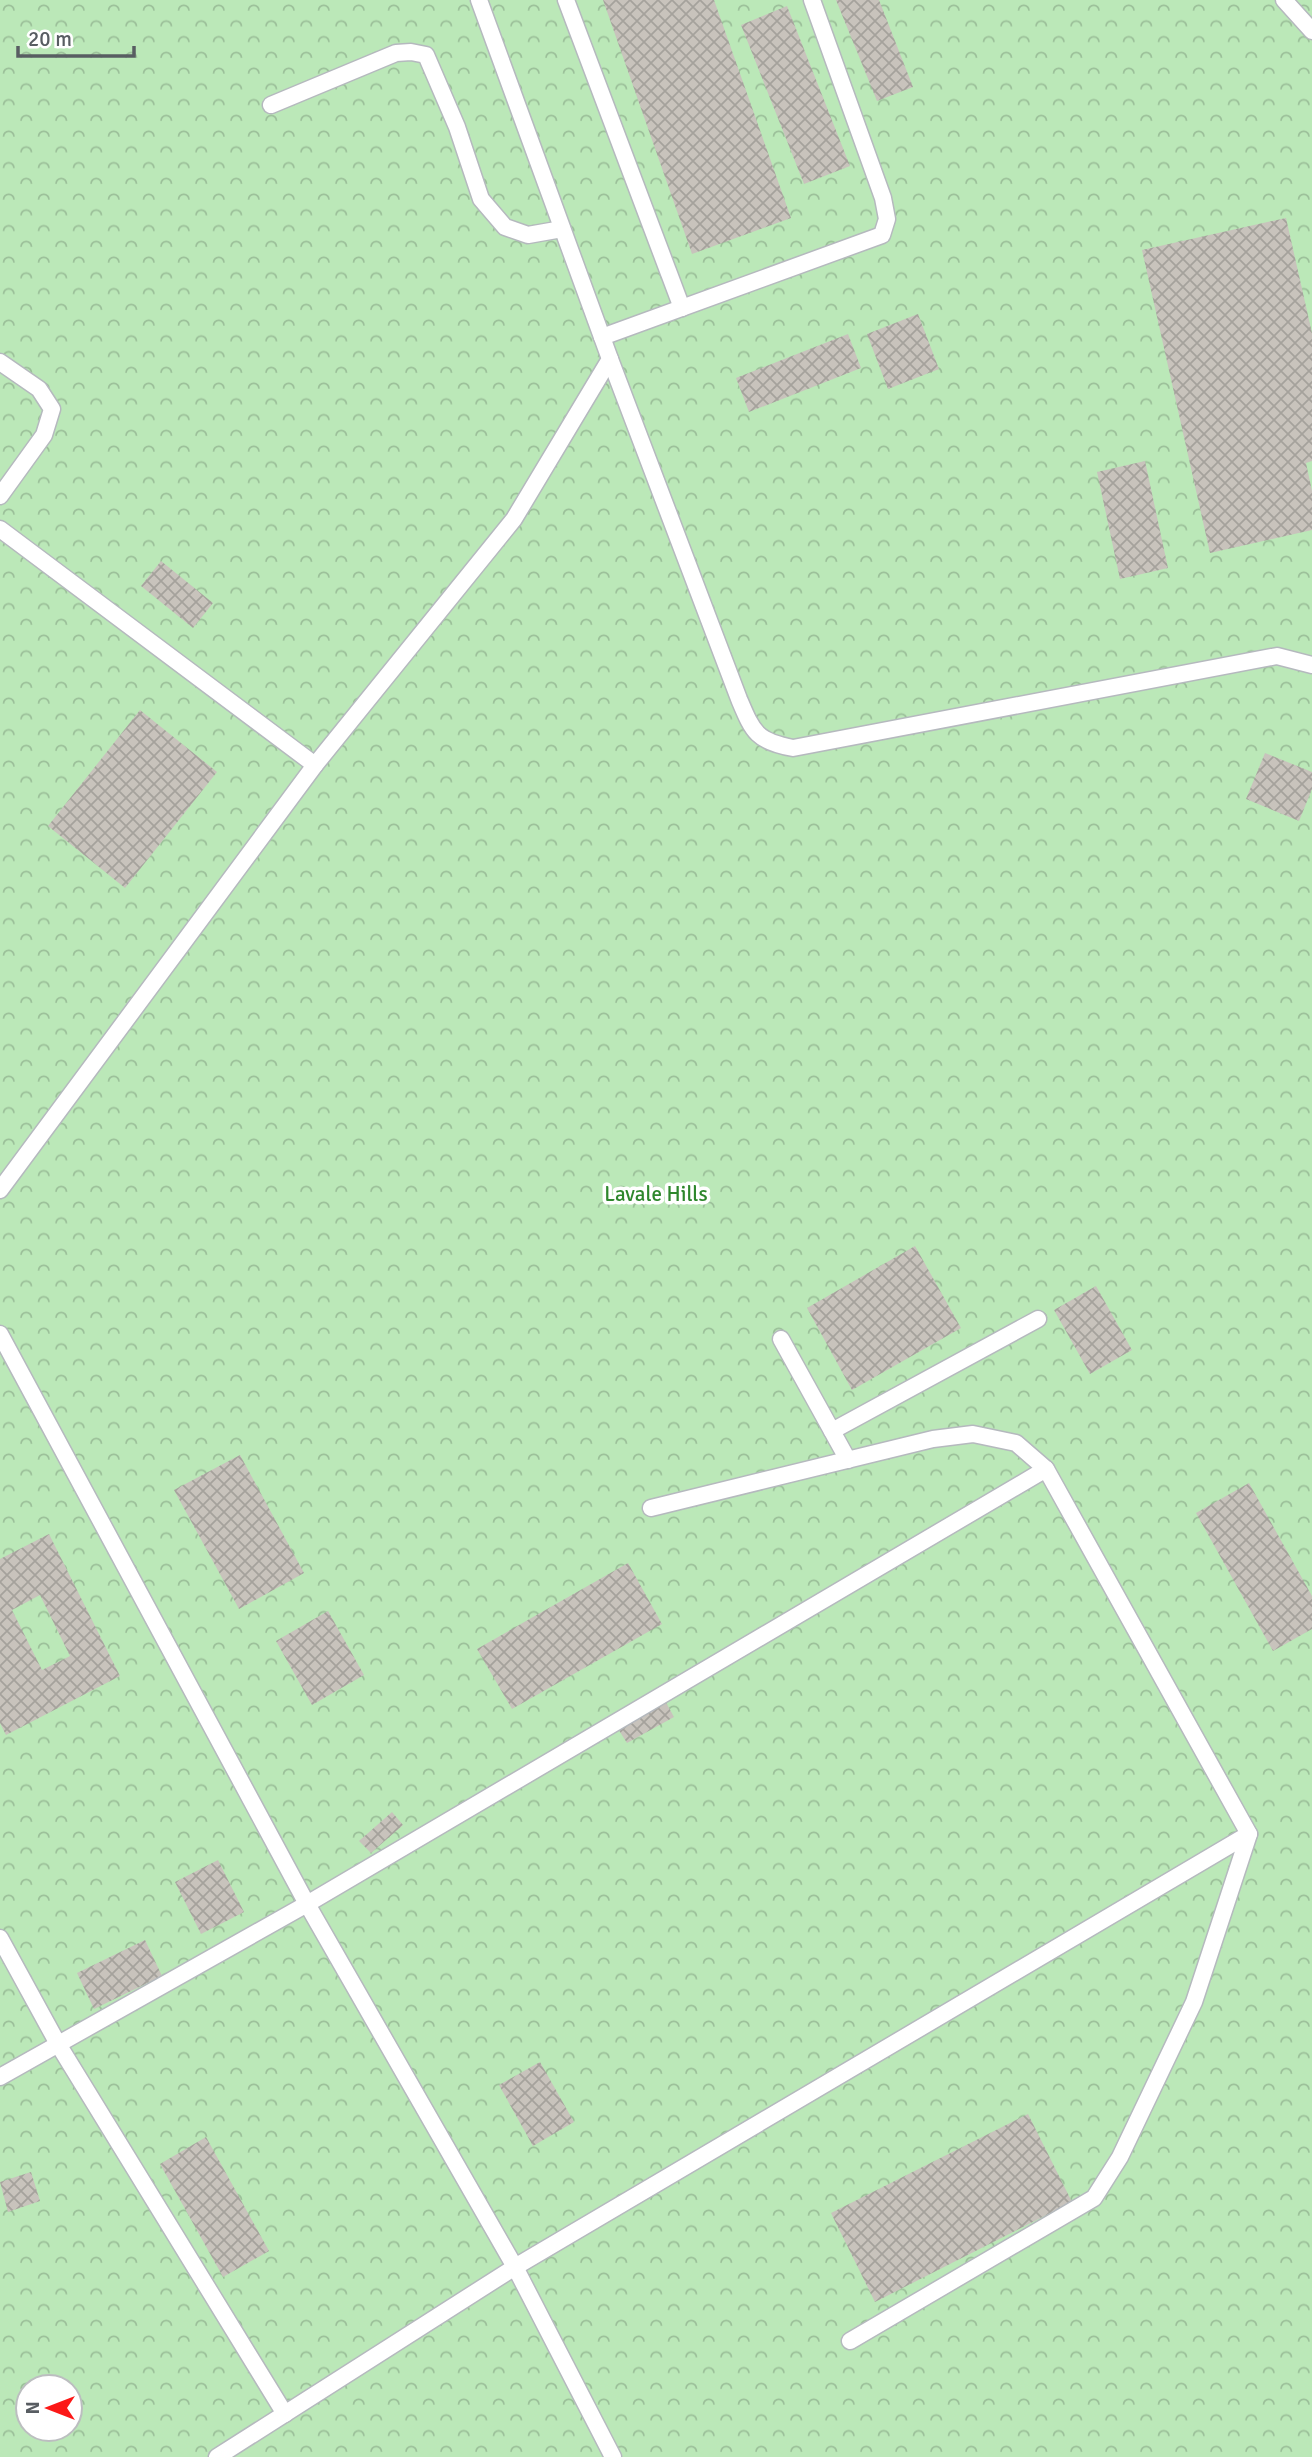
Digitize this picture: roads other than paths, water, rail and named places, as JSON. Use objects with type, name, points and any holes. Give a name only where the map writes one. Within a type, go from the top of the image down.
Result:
[{"type":"lane","points":[[479,0],[610,359],[754,733],[772,744],[793,748],[1277,656],[1312,665]]},
{"type":"lane","points":[[566,0],[682,308]]},
{"type":"lane","points":[[602,337],[882,235],[887,219],[883,198],[812,0]]},
{"type":"lane","points":[[1284,0],[1312,31]]},
{"type":"lane","points":[[271,104],[396,53],[426,55],[457,127],[481,199],[505,227],[528,235],[562,229]]},
{"type":"lane","points":[[0,1190],[315,765],[514,519],[610,359]]},
{"type":"lane","points":[[0,362],[39,389],[52,409],[44,435],[0,496]]},
{"type":"lane","points":[[0,529],[315,765]]},
{"type":"lane","points":[[832,1431],[1038,1319]]},
{"type":"lane","points":[[0,1334],[307,1904],[516,2267],[613,2457]]},
{"type":"lane","points":[[781,1339],[848,1460]]},
{"type":"lane","points":[[651,1508],[933,1439],[973,1434],[1016,1443],[1046,1469],[1249,1834],[1194,2002],[1119,2157],[1094,2198],[850,2341]]},
{"type":"lane","points":[[0,2077],[307,1904],[1046,1469]]},
{"type":"lane","points":[[217,2457],[516,2267],[1249,1834]]},
{"type":"lane","points":[[0,1938],[58,2044],[285,2414]]},
{"type":"park label","name":"Lavale Hills","points":[[656,1194]]}]
